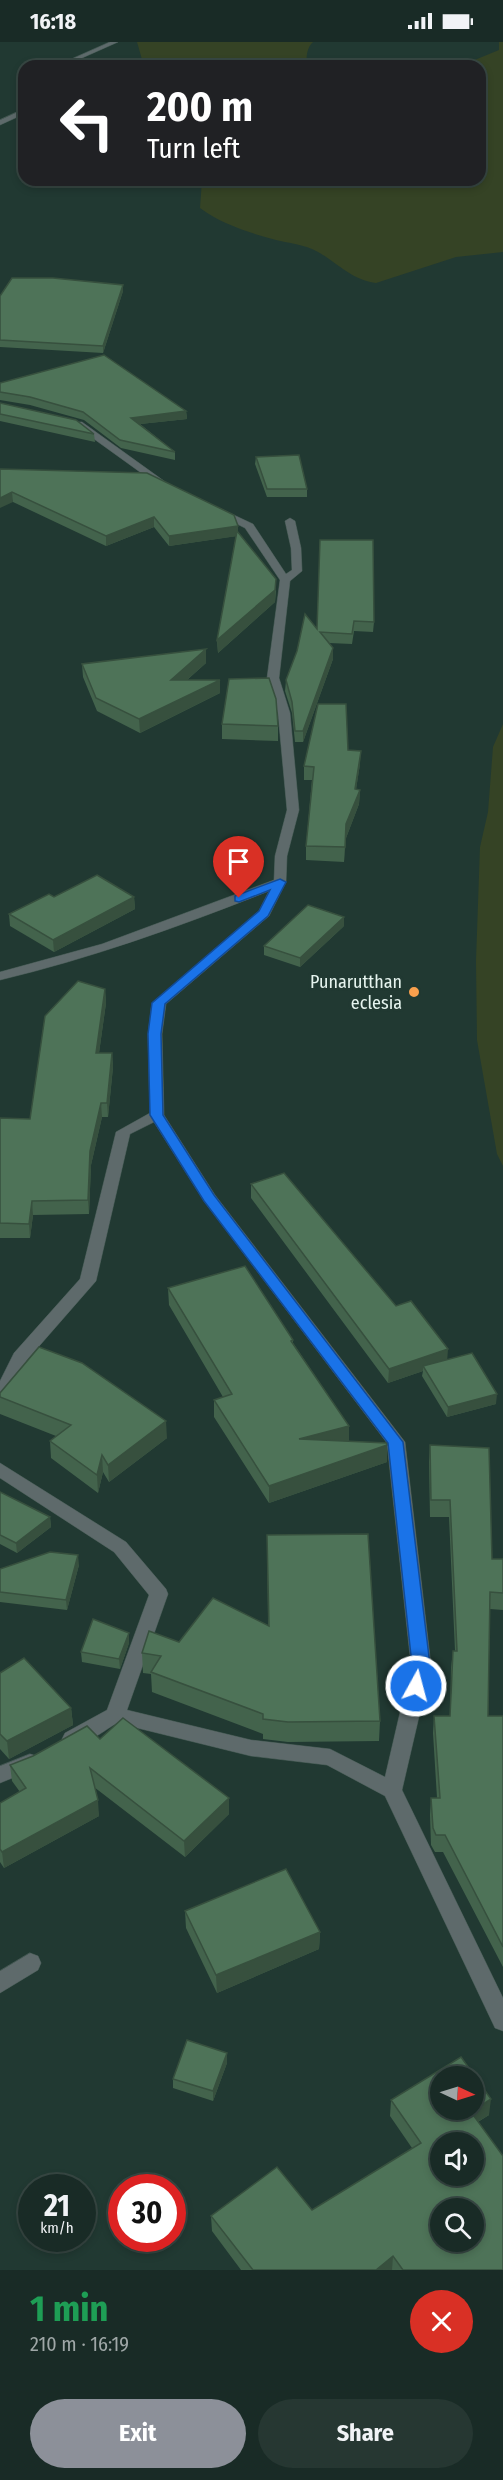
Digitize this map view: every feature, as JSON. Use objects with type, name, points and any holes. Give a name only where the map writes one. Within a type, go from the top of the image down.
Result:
[{"type":"street","points":[[73,60],[115,42]]},
{"type":"street","points":[[0,123],[18,114]]},
{"type":"street","points":[[70,421],[80,424],[153,480],[174,490]]},
{"type":"street","points":[[206,506],[249,526],[285,580],[273,678],[284,713],[293,810],[281,856],[280,882],[264,913],[159,1003],[154,1034],[157,1115],[209,1198],[396,1442],[421,1665],[392,1790]]},
{"type":"street","points":[[285,580],[297,571],[291,521]]},
{"type":"street","points":[[0,976],[50,965],[136,936],[280,882]]},
{"type":"street","points":[[0,1398],[20,1357],[88,1281],[123,1132],[157,1115]]},
{"type":"street","points":[[0,1469],[120,1547],[159,1594],[115,1715],[0,1775]]},
{"type":"street","points":[[115,1715],[251,1748],[330,1757],[392,1790],[503,2022]]},
{"type":"street","points":[[0,1983],[30,1963]]},
{"type":"green space","points":[[137,42],[313,42],[307,53],[307,60],[142,60]]},
{"type":"green space","points":[[499,42],[503,42],[503,252],[456,257],[376,283],[358,278],[312,249],[246,231],[217,219],[200,208],[202,186],[486,186],[486,60],[475,60],[499,50]]},
{"type":"green space","points":[[503,724],[503,1166],[497,1154],[477,1040],[476,961],[480,847],[488,812],[493,747]]},
{"type":"building","points":[[12,278],[53,278],[123,285],[103,346],[0,340],[0,296]]},
{"type":"building","points":[[104,355],[186,411],[131,418],[175,452],[120,440],[83,412],[30,397],[0,392],[0,383]]},
{"type":"building","points":[[0,403],[76,420],[94,434],[0,414]]},
{"type":"building","points":[[299,455],[307,489],[267,489],[256,457]]},
{"type":"building","points":[[0,469],[147,473],[234,515],[238,526],[169,536],[154,517],[106,536],[12,492],[0,498]]},
{"type":"building","points":[[237,531],[276,579],[275,590],[217,640]]},
{"type":"building","points":[[320,540],[373,540],[374,622],[354,621],[352,634],[320,632],[333,648],[303,731],[295,731],[292,702],[286,680],[297,651],[305,614],[317,629]]},
{"type":"building","points":[[206,649],[171,680],[220,680],[139,719],[96,698],[82,664]]},
{"type":"building","points":[[269,678],[276,699],[278,726],[222,724],[229,679]]},
{"type":"building","points":[[318,704],[346,704],[348,750],[361,751],[355,789],[360,790],[346,824],[345,847],[306,846],[314,767],[304,766]]},
{"type":"building","points":[[97,875],[134,897],[53,940],[9,914],[49,894],[54,897]]},
{"type":"building","points":[[308,905],[344,917],[300,958],[264,946]]},
{"type":"building","points":[[78,981],[105,989],[96,1053],[112,1053],[107,1103],[101,1103],[90,1151],[88,1200],[32,1201],[29,1224],[0,1223],[0,1118],[30,1119],[45,1016]]},
{"type":"building","points":[[284,1173],[396,1306],[411,1301],[448,1349],[389,1369],[251,1184]]},
{"type":"building","points":[[245,1266],[293,1340],[291,1341],[349,1426],[299,1439],[387,1443],[387,1445],[269,1486],[214,1400],[232,1394],[168,1288]]},
{"type":"building","points":[[39,1347],[82,1363],[166,1421],[108,1465],[102,1455],[97,1475],[50,1441],[71,1425],[0,1397],[0,1393]]},
{"type":"building","points":[[472,1353],[497,1394],[448,1407],[423,1366]]},
{"type":"building","points":[[430,1445],[489,1448],[492,1559],[503,1559],[503,1593],[490,1592],[488,1716],[503,1716],[503,1947],[445,1835],[436,1835],[433,1828],[431,1798],[440,1798],[434,1716],[450,1716],[453,1651],[457,1651],[450,1500],[431,1500]]},
{"type":"building","points":[[0,1492],[50,1517],[16,1543],[0,1535]]},
{"type":"building","points":[[368,1534],[380,1721],[288,1722],[263,1719],[263,1714],[151,1672],[161,1656],[142,1653],[149,1631],[179,1642],[213,1598],[269,1626],[267,1535]]},
{"type":"building","points":[[50,1552],[78,1555],[66,1600],[0,1592],[0,1569]]},
{"type":"building","points":[[93,1619],[129,1633],[119,1659],[81,1652]]},
{"type":"building","points":[[24,1658],[71,1708],[7,1741],[0,1734],[0,1673]]},
{"type":"building","points":[[123,1718],[229,1798],[184,1841],[90,1768],[98,1800],[2,1852],[0,1849],[0,1803],[26,1788],[10,1765],[33,1756],[87,1726],[100,1739]]},
{"type":"building","points":[[286,1869],[320,1932],[216,1975],[185,1911]]},
{"type":"building","points":[[187,2040],[227,2053],[213,2091],[173,2079]]},
{"type":"building","points":[[461,2057],[467,2066],[446,2066]]},
{"type":"building","points":[[430,2076],[430,2120],[477,2120],[503,2156],[503,2270],[403,2270],[393,2256],[376,2270],[253,2270],[211,2216],[277,2167],[312,2210],[421,2143],[391,2100]]},
{"type":"building","points":[[484,2089],[491,2099],[484,2104]]},
{"type":"place","name":"Punarutthan eclesia","points":[[414,992]]},
{"type":"route","points":[[239,898],[280,882],[264,913],[159,1003],[154,1034],[157,1115],[209,1198],[396,1442],[421,1665],[416,1686]]}]
